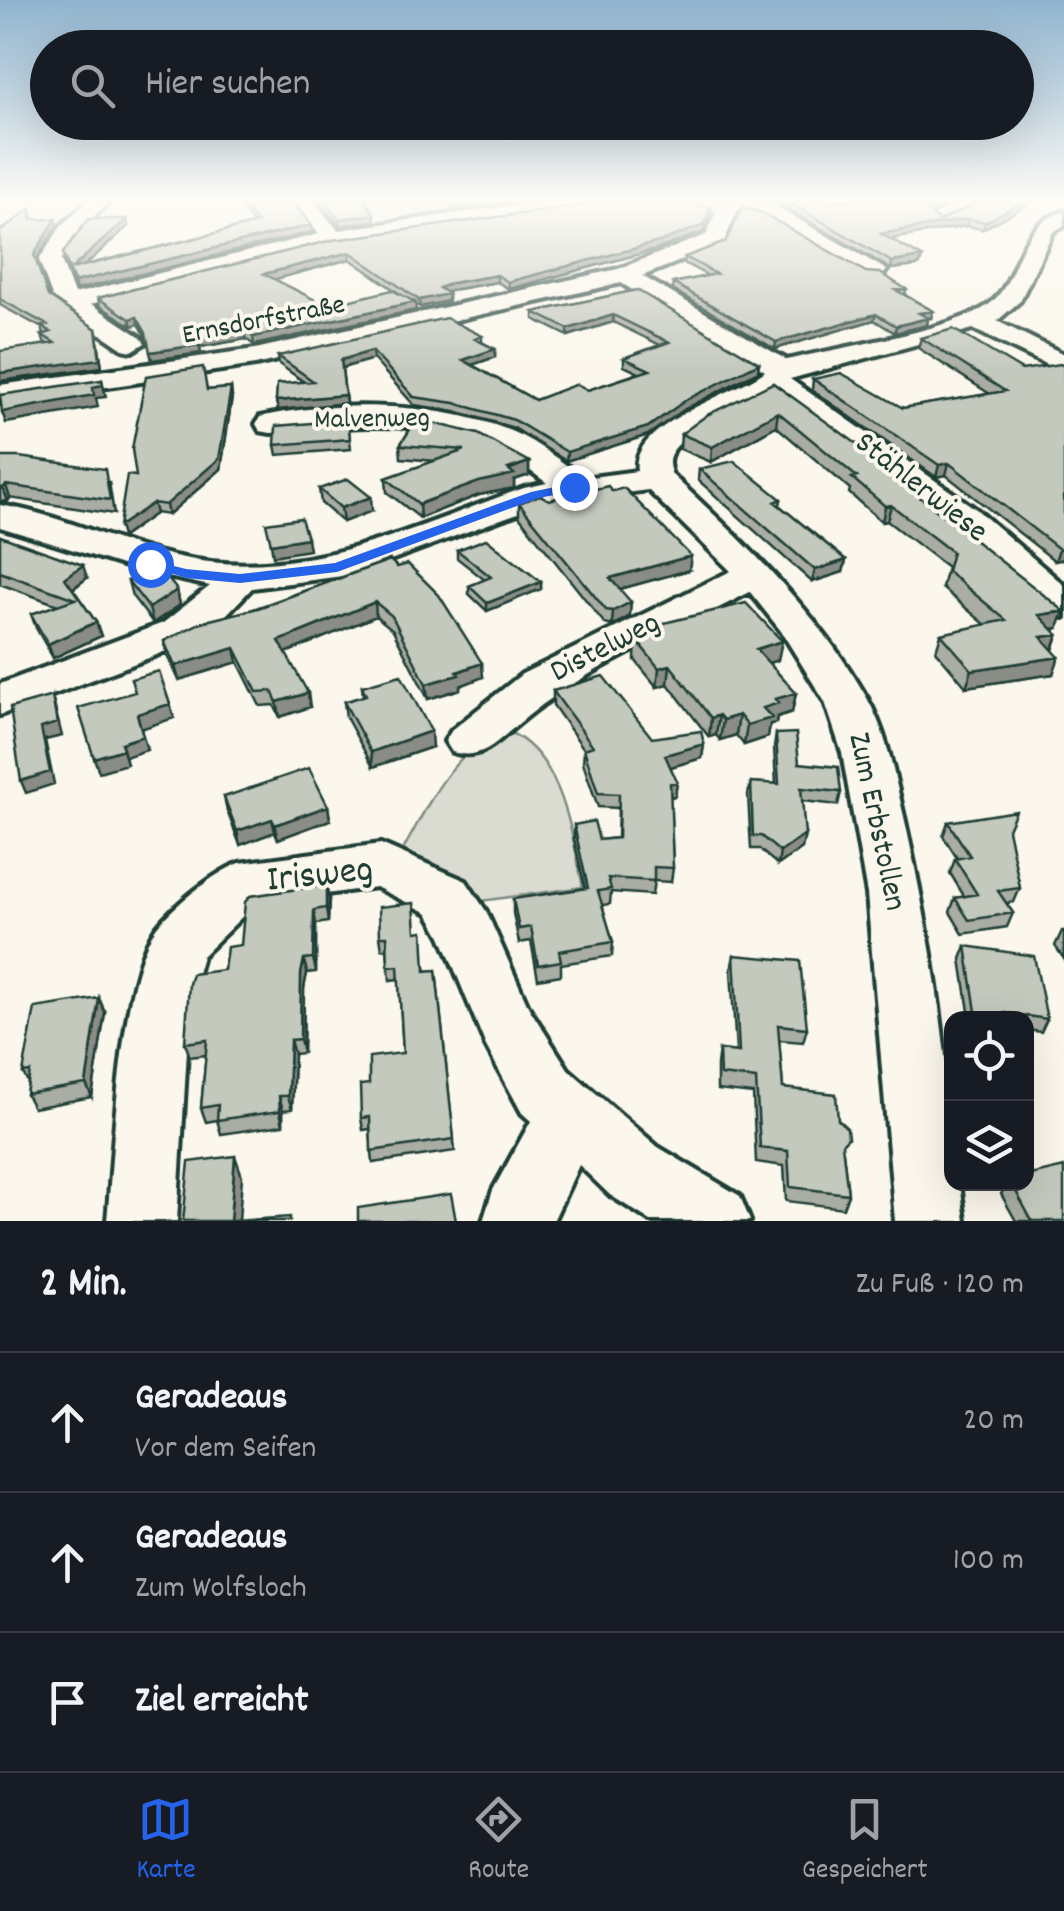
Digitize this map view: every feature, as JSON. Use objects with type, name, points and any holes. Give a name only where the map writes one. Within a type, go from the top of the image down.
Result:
[{"type":"street","points":[[52,257],[63,296],[132,343]]},
{"type":"street","points":[[70,302],[252,257]]},
{"type":"street","name":"Ernsdorfstraße","points":[[0,394],[255,357],[624,276],[670,257]]},
{"type":"street","points":[[852,257],[875,270]]},
{"type":"street","points":[[0,516],[186,574],[240,578],[337,567],[536,495],[656,479],[651,460],[658,447],[778,375],[992,314],[1008,302],[1030,257]]},
{"type":"street","name":"Stählerwiese","points":[[624,276],[678,312],[749,344],[778,375],[964,517],[1064,604]]},
{"type":"street","points":[[976,320],[1064,364]]},
{"type":"street","name":"Malvenweg","points":[[271,424],[364,416],[446,420],[507,441],[574,487]]},
{"type":"street","name":"Zum Erbstollen","points":[[656,479],[756,574],[798,625],[848,702],[866,754],[894,894],[930,1221]]},
{"type":"street","name":"Distelweg","points":[[468,741],[538,684],[756,574]]},
{"type":"street","points":[[0,700],[178,632],[212,608],[240,578]]},
{"type":"street","name":"Irisweg","points":[[142,1221],[160,998],[177,944],[240,885],[381,865],[447,897],[466,928],[508,1026],[544,1091],[634,1171],[715,1221]]},
{"type":"street","points":[[518,1221],[569,1115]]},
{"type":"shaded area","points":[[511,733],[529,745],[554,779],[569,822],[583,887],[474,902],[406,858],[404,848],[460,760],[492,738]]},
{"type":"building","points":[[0,257],[35,257],[48,296],[96,329],[100,359],[0,373],[0,351],[55,343],[42,335],[51,332],[42,326],[47,325],[0,299]]},
{"type":"building","points":[[65,257],[84,257],[71,269],[120,257],[178,257],[74,282]]},
{"type":"building","points":[[264,257],[331,257],[264,274],[327,306],[392,290],[415,302],[253,337],[244,331],[198,339],[199,345],[150,352],[137,317],[130,319],[98,298]]},
{"type":"building","points":[[357,257],[602,257],[508,282],[497,275],[451,283],[439,288],[448,294],[419,300]]},
{"type":"building","points":[[685,257],[840,257],[866,272],[880,273],[906,289],[896,290],[933,311],[919,313],[928,318],[896,326],[876,314],[776,342],[673,283],[716,274]]},
{"type":"building","points":[[883,257],[922,257],[892,262]]},
{"type":"building","points":[[637,290],[759,363],[686,400],[648,427],[567,452],[514,420],[455,403],[414,397],[372,351],[341,360],[345,395],[276,401],[277,384],[313,381],[278,356],[446,318],[482,336],[475,339],[495,349],[463,360],[535,400],[577,384],[588,390],[650,370],[624,358],[669,342],[613,315],[568,329],[534,312]]},
{"type":"building","points":[[953,329],[1022,370],[1064,366],[1064,548],[1059,549],[949,463],[939,465],[813,379],[841,373],[903,408],[1005,391],[921,338]]},
{"type":"building","points":[[203,367],[207,390],[231,388],[219,459],[166,505],[153,503],[119,526],[127,475],[136,476],[132,449],[146,376]]},
{"type":"building","points":[[102,380],[103,385],[93,387],[94,395],[2,412],[0,395]]},
{"type":"building","points":[[773,383],[894,471],[888,472],[1064,611],[1039,615],[1058,635],[1041,637],[1059,657],[972,670],[941,634],[1006,620],[947,571],[952,552],[891,505],[885,506],[852,478],[857,477],[778,412],[712,447],[681,434],[707,415]]},
{"type":"building","points":[[348,420],[350,439],[275,445],[276,426]]},
{"type":"building","points":[[421,420],[478,434],[529,462],[508,469],[514,474],[419,504],[386,478],[465,450],[400,445]]},
{"type":"building","points":[[0,457],[105,469],[110,500],[6,485],[0,488]]},
{"type":"building","points":[[734,461],[781,499],[775,502],[846,560],[815,570],[699,469]]},
{"type":"building","points":[[348,479],[371,497],[341,508],[319,489]]},
{"type":"building","points":[[608,486],[612,491],[624,488],[691,556],[610,578],[631,602],[613,611],[606,610],[519,503],[540,495],[549,500]]},
{"type":"building","points":[[301,518],[307,538],[271,544],[266,523]]},
{"type":"building","points":[[0,536],[83,565],[65,578],[96,622],[48,644],[31,614],[75,599],[0,572]]},
{"type":"building","points":[[486,539],[541,582],[487,603],[469,586],[491,577],[457,550]]},
{"type":"building","points":[[390,560],[397,567],[408,564],[439,595],[482,663],[457,672],[459,675],[426,684],[392,616],[375,602],[279,641],[308,693],[277,702],[272,691],[257,692],[235,648],[175,666],[164,641],[202,622],[258,608]]},
{"type":"building","points":[[161,570],[177,590],[149,608],[128,581]]},
{"type":"building","points":[[746,603],[782,641],[756,649],[796,693],[775,699],[779,703],[763,708],[772,718],[747,725],[739,715],[723,720],[719,715],[711,718],[670,665],[659,668],[636,635],[656,625]]},
{"type":"building","points":[[159,671],[170,704],[137,714],[143,736],[121,743],[123,749],[94,758],[78,708],[135,692],[131,679]]},
{"type":"building","points":[[401,675],[431,731],[371,752],[344,702],[366,695],[362,686]]},
{"type":"building","points":[[603,676],[652,738],[701,731],[704,744],[665,755],[677,782],[670,783],[673,868],[654,867],[654,881],[608,878],[611,889],[598,891],[613,942],[559,951],[561,961],[538,965],[531,927],[519,929],[513,899],[588,888],[574,825],[594,821],[599,840],[618,838],[619,794],[598,793],[584,749],[593,746],[553,691]]},
{"type":"building","points":[[52,696],[57,723],[41,728],[50,772],[21,781],[10,708]]},
{"type":"building","points":[[796,733],[799,763],[838,767],[841,792],[801,788],[805,835],[780,852],[761,836],[753,836],[751,782],[779,784],[776,734]]},
{"type":"building","points":[[309,768],[328,806],[275,825],[272,819],[237,831],[224,797]]},
{"type":"building","points":[[1016,811],[1008,829],[1020,888],[998,891],[1013,913],[969,920],[955,898],[977,894],[955,859],[970,856],[948,822]]},
{"type":"building","points":[[326,885],[326,908],[314,910],[313,958],[304,959],[301,974],[300,1039],[290,1040],[288,1096],[279,1096],[280,1111],[217,1120],[218,1105],[201,1108],[207,1040],[185,1043],[192,974],[224,970],[227,947],[241,945],[245,902],[250,896]]},
{"type":"building","points":[[414,903],[416,932],[423,931],[425,971],[436,970],[454,1139],[371,1151],[370,1117],[361,1118],[360,1085],[369,1084],[369,1057],[403,1053],[398,966],[388,967],[387,936],[380,936],[379,907]]},
{"type":"building","points":[[966,946],[1034,956],[1047,1019],[1034,1017],[1034,1011],[976,1011]]},
{"type":"building","points":[[734,955],[800,961],[807,1028],[778,1025],[783,1088],[836,1094],[838,1120],[847,1128],[848,1138],[842,1144],[848,1194],[790,1187],[788,1151],[760,1148],[756,1079],[720,1075],[719,1050],[739,1052]]},
{"type":"building","points":[[99,998],[86,1084],[26,1094],[30,1072],[23,1073],[35,1008]]},
{"type":"building","points":[[235,1156],[230,1221],[183,1221],[189,1162]]},
{"type":"building","points":[[1064,1167],[1064,1221],[1032,1221],[1016,1191],[1034,1191],[1034,1174]]},
{"type":"building","points":[[451,1194],[456,1221],[358,1221],[358,1208]]},
{"type":"building","points":[[290,1217],[290,1221],[234,1221]]},
{"type":"route","points":[[150,564],[186,574],[240,578],[337,567],[536,495],[574,487]]}]
